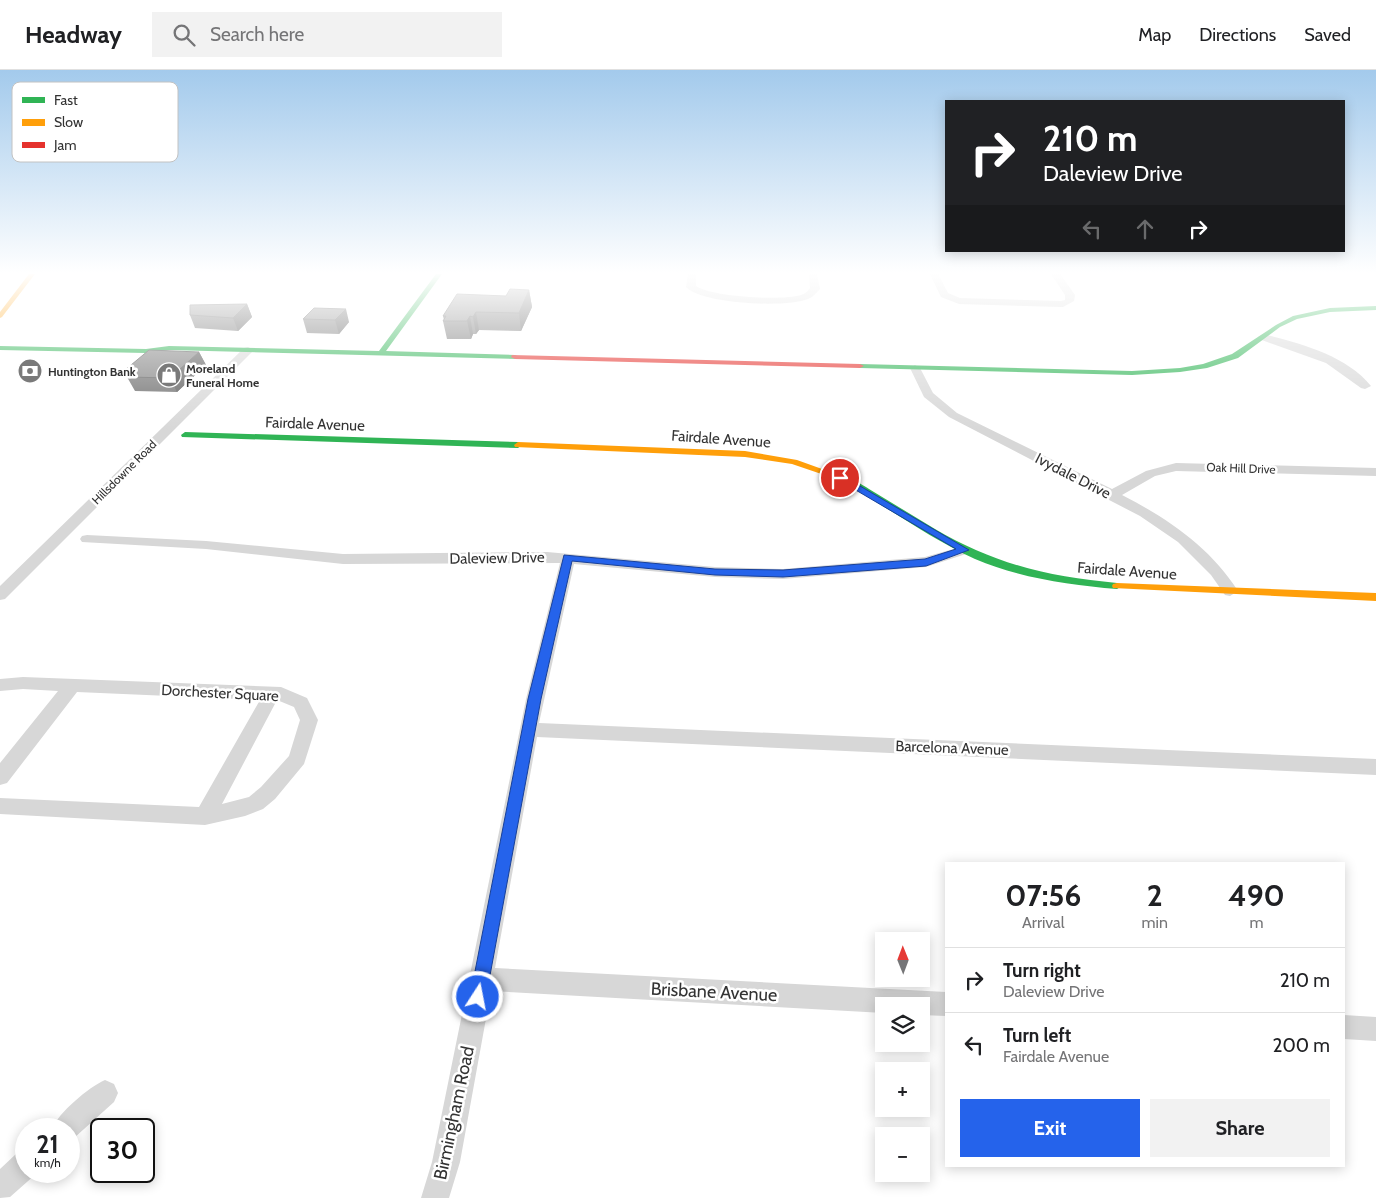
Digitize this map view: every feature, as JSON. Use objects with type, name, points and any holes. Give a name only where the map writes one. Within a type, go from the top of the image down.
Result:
[{"type":"street","points":[[381,354],[401,327]]},
{"type":"street","points":[[0,348],[146,352],[170,348],[1132,373],[1174,371],[1226,360],[1279,327]]},
{"type":"street","points":[[1263,337],[1312,352],[1340,365],[1365,386]]},
{"type":"street","points":[[0,340],[155,344],[170,348]]},
{"type":"street","name":"Hillsdowne Road","points":[[0,595],[248,350]]},
{"type":"street","name":"Ivydale Drive","points":[[915,368],[928,395],[953,415],[1159,520],[1197,550],[1221,576],[1230,591]]},
{"type":"street","name":"Fairdale Avenue","points":[[185,435],[712,451],[755,454],[800,464],[840,478],[964,550],[1001,565],[1075,583],[1113,588],[1376,596]]},
{"type":"street","name":"Oak Hill Drive","points":[[1112,495],[1136,480],[1161,469],[1176,467],[1376,472]]},
{"type":"street","name":"Daleview Drive","points":[[87,539],[206,545],[342,559],[420,560],[493,556],[568,558],[715,572],[783,574],[926,562],[964,550]]},
{"type":"street","name":"Birmingham Road","points":[[435,1198],[446,1162],[547,640],[568,558]]},
{"type":"street","name":"Dorchester Square","points":[[0,685],[23,683],[281,694],[301,704],[309,720],[297,759],[268,793],[256,803],[238,810],[205,816],[0,806]]},
{"type":"street","points":[[0,777],[73,686]]},
{"type":"street","points":[[205,816],[272,694]]},
{"type":"street","name":"Barcelona Avenue","points":[[529,730],[1376,767]]},
{"type":"street","name":"Brisbane Avenue","points":[[482,979],[945,1004]]},
{"type":"street","points":[[1345,1027],[1376,1029]]},
{"type":"street","points":[[77,1118],[105,1093]]},
{"type":"street","points":[[0,1187],[15,1174]]},
{"type":"building","points":[[149,350],[199,352],[170,378],[127,377],[136,370],[125,370]]},
{"type":"traffic: fast","points":[[381,354],[401,327]]},
{"type":"traffic: fast","points":[[860,366],[1132,373],[1180,370],[1204,366],[1235,356],[1277,327]]},
{"type":"traffic: fast","points":[[0,348],[146,351],[169,348],[515,357]]},
{"type":"traffic: fast","points":[[185,435],[518,445]]},
{"type":"traffic: fast","points":[[842,478],[946,540],[979,557],[1037,575],[1117,586]]},
{"type":"traffic: slow","points":[[518,445],[745,454],[794,462],[842,478]]},
{"type":"traffic: slow","points":[[1117,586],[1376,597]]},
{"type":"traffic: jam","points":[[515,357],[860,366]]},
{"type":"place","name":"Huntington Bank","points":[[30,371]]},
{"type":"place","name":"Moreland Funeral Home","points":[[169,375]]},
{"type":"route","points":[[478,997],[534,699],[568,558],[715,572],[783,574],[839,571],[926,562],[964,550],[840,478]]}]
